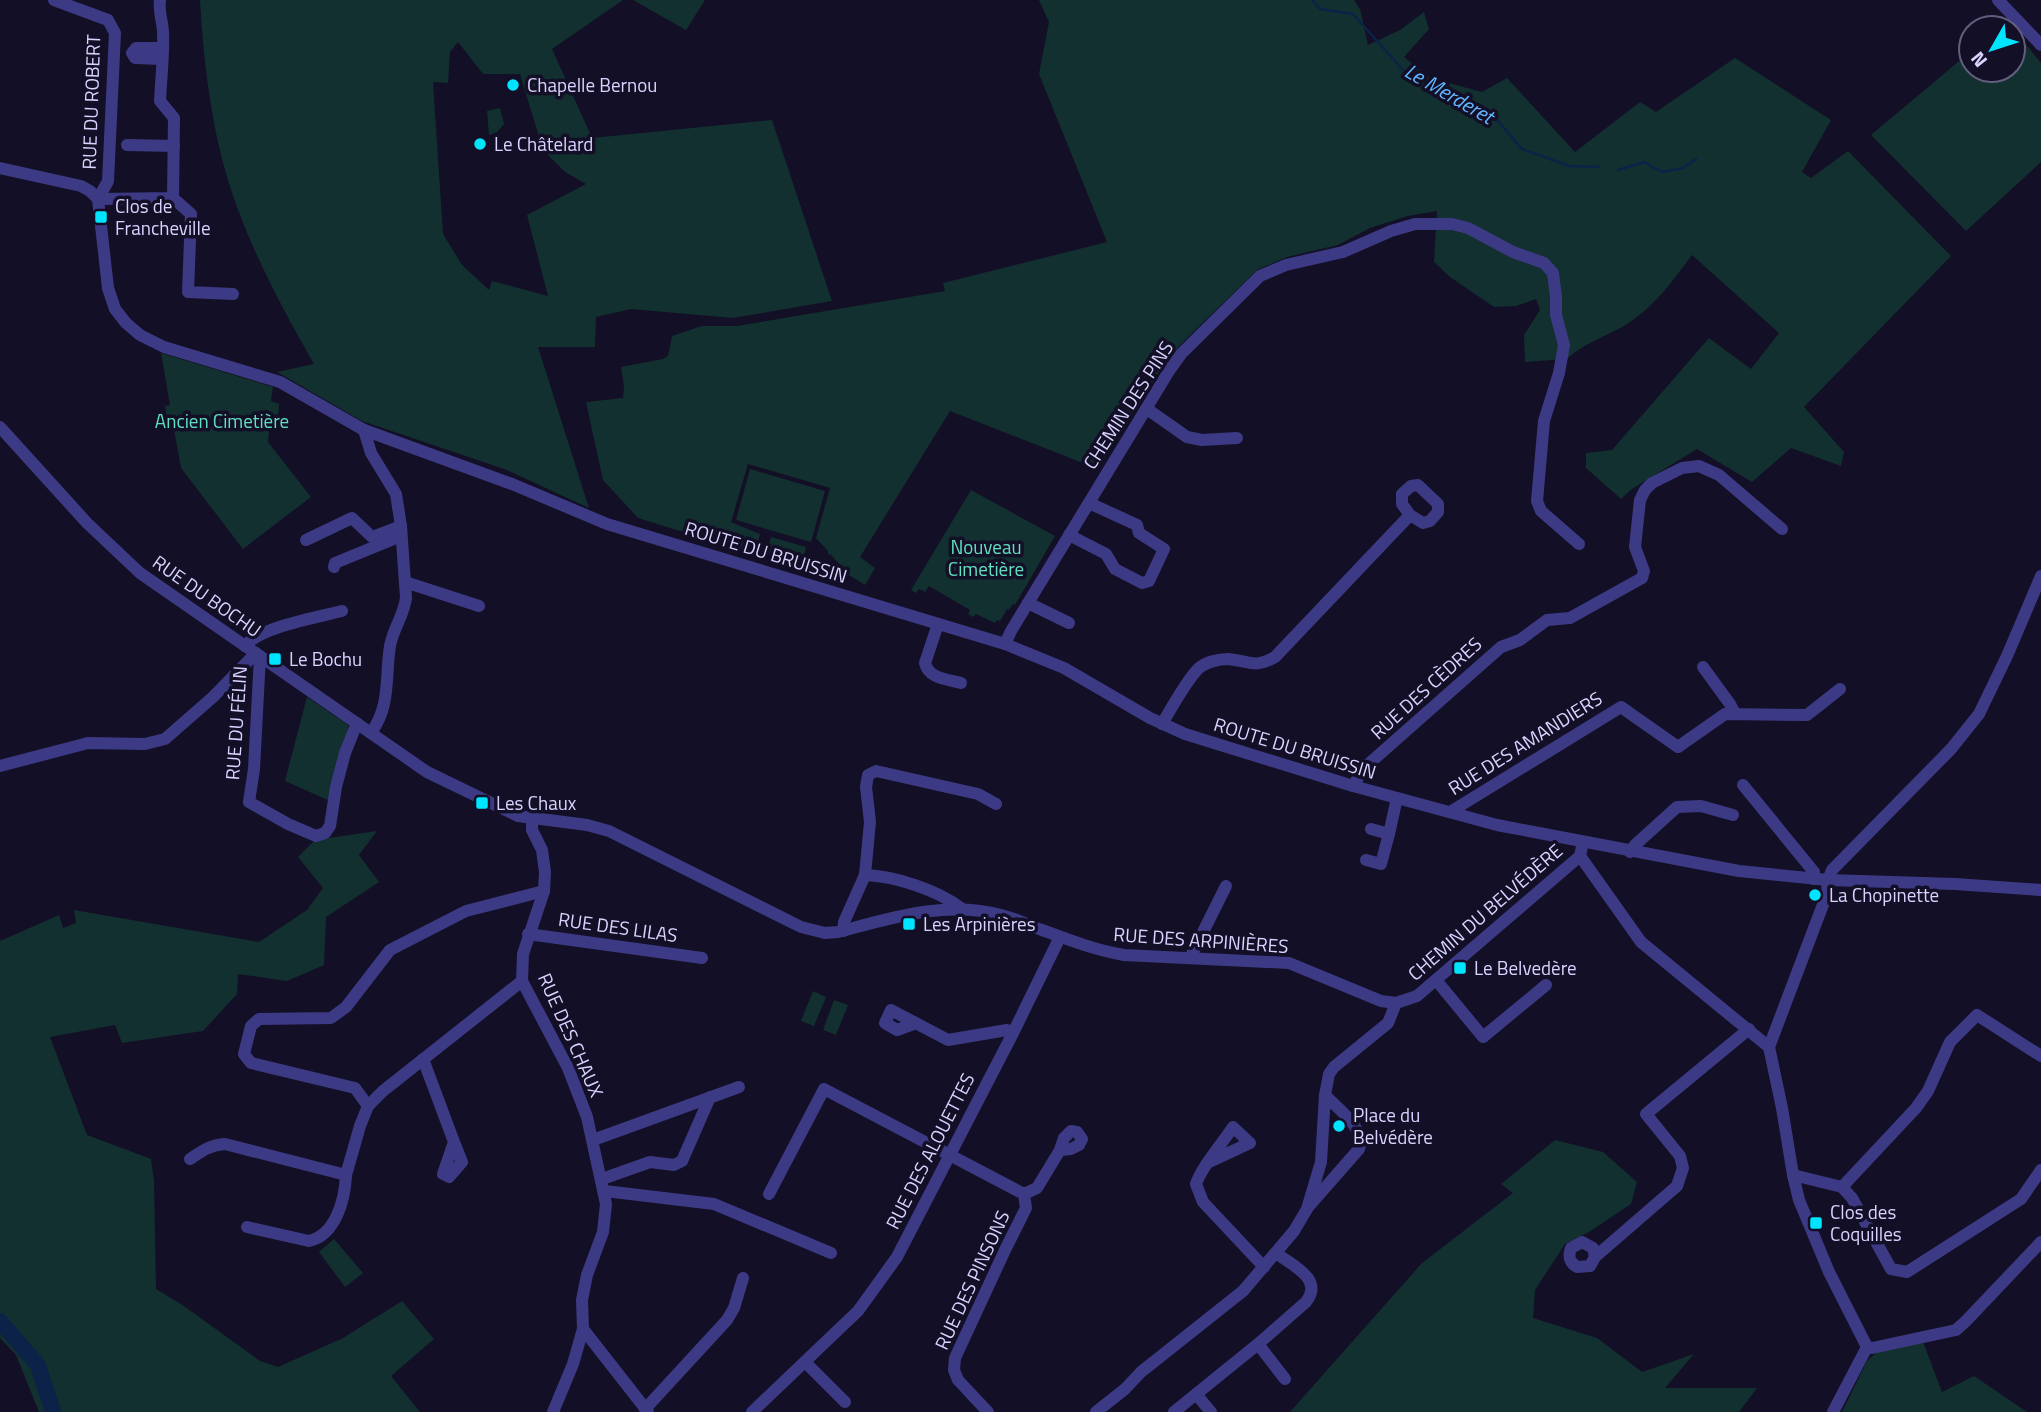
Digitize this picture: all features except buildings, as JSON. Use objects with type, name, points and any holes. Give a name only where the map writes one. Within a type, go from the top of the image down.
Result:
[{"type":"street","name":"RUE DU ROBERT","points":[[54,0],[108,20],[115,33],[108,181],[98,200]]},
{"type":"street","points":[[160,0],[158,7],[163,29],[160,101],[174,118],[173,198]]},
{"type":"street","points":[[1998,0],[2041,45]]},
{"type":"street","points":[[127,145],[174,146]]},
{"type":"street","points":[[0,168],[81,186],[98,200],[173,198],[191,214],[188,292],[233,294]]},
{"type":"street","name":"ROUTE DU BRUISSIN","points":[[98,200],[108,288],[115,309],[140,335],[164,347],[280,382],[364,430],[512,484],[607,524],[1005,644],[1064,668],[1162,724],[1203,741],[1497,825],[1630,852],[1739,871],[1814,879],[2041,890]]},
{"type":"street","name":"CHEMIN DES PINS","points":[[1005,644],[1181,354],[1260,276],[1286,265],[1343,252],[1391,231],[1415,224],[1452,224],[1468,228],[1513,252],[1544,264],[1553,273],[1556,315],[1564,345],[1559,373],[1544,421],[1536,500],[1541,511],[1579,544]]},
{"type":"street","points":[[1147,409],[1187,437],[1202,440],[1237,438]]},
{"type":"street","name":"RUE DU BOCHU","points":[[0,427],[115,551],[140,573],[427,772],[518,816],[532,819]]},
{"type":"street","points":[[364,430],[371,453],[396,494],[405,582],[405,610],[390,644],[384,709],[371,733]]},
{"type":"street","name":"RUE DES CÈDRES","points":[[1353,786],[1364,768],[1501,647],[1520,640],[1547,620],[1570,618],[1642,578],[1644,571],[1635,547],[1640,500],[1651,483],[1682,468],[1699,466],[1719,475],[1782,529]]},
{"type":"street","points":[[1069,535],[1106,554],[1115,569],[1142,583],[1149,582],[1164,549],[1139,533],[1137,525],[1089,503]]},
{"type":"street","points":[[1162,724],[1198,669],[1210,662],[1227,659],[1251,665],[1263,664],[1275,657],[1410,515]]},
{"type":"street","points":[[306,540],[352,518],[372,537],[401,531]]},
{"type":"street","points":[[334,567],[335,563],[401,531]]},
{"type":"street","points":[[1867,1347],[1829,1272],[1799,1200],[1769,1047],[1827,894],[1832,870],[1951,749],[1979,714],[2041,576]]},
{"type":"street","points":[[405,582],[479,606]]},
{"type":"street","points":[[1028,603],[1069,623]]},
{"type":"street","points":[[0,766],[88,743],[145,744],[164,739],[213,697],[254,652],[250,640],[287,624],[342,611]]},
{"type":"street","points":[[938,624],[925,663],[927,669],[932,675],[961,683]]},
{"type":"street","name":"RUE DU FÉLIN","points":[[254,652],[254,769],[249,802],[316,836],[325,832],[331,826],[336,787],[357,723]]},
{"type":"street","points":[[1703,667],[1735,714]]},
{"type":"street","name":"RUE DES AMANDIERS","points":[[1450,812],[1620,707],[1678,747],[1725,714],[1807,715],[1840,689]]},
{"type":"street","points":[[843,931],[844,922],[865,875],[870,822],[866,787],[868,775],[876,771],[940,785],[978,794],[996,804]]},
{"type":"street","points":[[1743,785],[1814,872],[1814,879]]},
{"type":"street","points":[[1366,860],[1381,864],[1397,798]]},
{"type":"street","points":[[1630,852],[1677,807],[1701,806],[1733,815]]},
{"type":"street","name":"RUE DES CHAUX","points":[[532,819],[532,830],[542,850],[544,891],[523,954],[523,981],[568,1068],[587,1117],[606,1204],[603,1232],[587,1275],[582,1300],[583,1329],[573,1364],[553,1412]]},
{"type":"street","name":"RUE DES ARPINIÈRES","points":[[532,819],[587,825],[609,831],[801,927],[825,933],[939,909],[961,908],[1004,915],[1104,952],[1289,963],[1381,1001],[1396,1003]]},
{"type":"street","points":[[1371,829],[1389,834]]},
{"type":"street","name":"CHEMIN DU BELVÉDÈRE","points":[[1307,1209],[1321,1162],[1325,1095],[1329,1074],[1334,1067],[1388,1023],[1396,1003],[1418,996],[1580,856],[1583,842]]},
{"type":"street","points":[[1580,856],[1641,942],[1769,1047]]},
{"type":"street","name":"RUE DES ARPINIÈRES","points":[[865,875],[882,876],[921,888],[947,898],[961,908]]},
{"type":"street","points":[[1190,958],[1226,886]]},
{"type":"street","points":[[368,1106],[355,1087],[251,1063],[244,1054],[251,1026],[259,1019],[331,1018],[346,1007],[390,950],[466,911],[544,891]]},
{"type":"street","name":"RUE DES LILAS","points":[[528,934],[702,958]]},
{"type":"street","name":"RUE DES ALOUETTES","points":[[752,1412],[858,1311],[897,1258],[1060,937]]},
{"type":"street","points":[[1436,980],[1483,1037],[1546,985]]},
{"type":"street","points":[[247,1227],[309,1241],[317,1239],[335,1222],[346,1175],[368,1106],[383,1091],[523,981]]},
{"type":"street","points":[[1842,1188],[1916,1108],[1928,1091],[1950,1042],[1977,1015],[2041,1056]]},
{"type":"street","points":[[915,1023],[948,1040],[1007,1030],[1013,1032]]},
{"type":"street","points":[[1595,1257],[1677,1186],[1683,1168],[1680,1156],[1646,1114],[1749,1029]]},
{"type":"street","points":[[423,1059],[454,1142]]},
{"type":"street","points":[[593,1140],[739,1087]]},
{"type":"street","name":"RUE DES PINSONS","points":[[769,1194],[824,1089],[1024,1194]]},
{"type":"street","name":"CHEMIN DU BELVÉDÈRE","points":[[1096,1412],[1141,1372],[1243,1292],[1294,1231],[1307,1209],[1359,1149],[1362,1142],[1357,1129],[1325,1095]]},
{"type":"street","points":[[603,1185],[650,1162],[674,1165],[682,1161],[710,1097]]},
{"type":"street","points":[[190,1159],[215,1144],[225,1144],[346,1175]]},
{"type":"street","name":"RUE DES PINSONS","points":[[1024,1194],[1037,1188],[1060,1150]]},
{"type":"street","points":[[1209,1162],[1198,1179],[1197,1191],[1203,1202],[1264,1267]]},
{"type":"street","points":[[1321,1162],[1342,1169]]},
{"type":"street","points":[[1793,1175],[1842,1188],[1852,1198],[1891,1269],[1907,1272],[2021,1199],[2041,1170]]},
{"type":"street","points":[[603,1185],[714,1204],[831,1253]]},
{"type":"street","name":"RUE DES PINSONS","points":[[988,1412],[958,1381],[954,1370],[955,1358],[1026,1208],[1024,1194]]},
{"type":"street","points":[[1867,1347],[1955,1329],[1966,1321],[2041,1242]]},
{"type":"street","points":[[1174,1412],[1258,1344],[1311,1295],[1312,1286],[1308,1277],[1276,1253]]},
{"type":"street","points":[[583,1329],[646,1410],[727,1320],[734,1308],[743,1278]]},
{"type":"street","points":[[1258,1344],[1285,1379]]},
{"type":"street","points":[[1833,1412],[1867,1347]]},
{"type":"street","points":[[805,1362],[845,1402]]},
{"type":"street","points":[[1196,1394],[1211,1412]]},
{"type":"green space","points":[[200,0],[623,0],[552,49],[592,138],[772,120],[832,301],[733,318],[631,309],[596,317],[595,347],[538,347],[589,508],[507,470],[362,421],[277,372],[314,364],[261,264],[230,186],[207,80]],"holes":[[[458,42],[483,74],[520,74],[543,150],[565,172],[586,184],[527,215],[548,296],[492,281],[489,290],[462,265],[443,234],[433,82],[448,83],[450,52]]]},
{"type":"green space","points":[[633,0],[705,0],[686,30]]},
{"type":"green space","points":[[1039,0],[1354,0],[1360,9],[1368,45],[1400,30],[1424,12],[1429,29],[1404,57],[1430,78],[1482,92],[1507,78],[1575,152],[1640,102],[1656,112],[1735,58],[1831,120],[1802,172],[1811,178],[1848,151],[1951,256],[1804,407],[1844,452],[1841,466],[1791,448],[1752,482],[1697,449],[1632,489],[1621,499],[1586,468],[1586,453],[1612,450],[1709,338],[1751,369],[1779,333],[1692,255],[1658,298],[1625,325],[1582,347],[1567,359],[1525,362],[1524,335],[1540,310],[1536,299],[1516,306],[1494,307],[1450,277],[1434,262],[1437,211],[1408,216],[1370,228],[1338,245],[1287,257],[1257,270],[1179,346],[1162,367],[1098,469],[950,411],[860,557],[875,568],[865,585],[849,575],[816,538],[830,488],[748,464],[731,522],[760,534],[755,554],[638,518],[603,480],[586,402],[623,398],[621,367],[668,356],[672,336],[702,326],[737,326],[945,291],[943,283],[1107,242],[1039,74],[1049,22]]},
{"type":"green space","points":[[2027,46],[2041,63],[2041,162],[1966,231],[1871,135],[1957,63],[1957,84],[2027,84]]},
{"type":"green space","points":[[500,108],[504,124],[497,132],[489,135],[487,111]]},
{"type":"green space","name":"Ancien Cimetière","points":[[161,353],[273,387],[271,401],[279,404],[278,419],[270,419],[268,442],[311,497],[243,549],[181,468],[173,424],[168,424],[165,406],[170,405]]},
{"type":"green space","points":[[750,469],[825,491],[811,542],[736,520]]},
{"type":"green space","name":"Nouveau Cimetière","points":[[971,490],[1055,536],[1015,605],[1007,609],[1000,621],[995,623],[976,614],[973,617],[968,614],[970,610],[929,586],[925,592],[919,589],[916,593],[911,590]]},
{"type":"green space","points":[[771,537],[806,547],[802,563],[766,553]]},
{"type":"green space","points":[[307,697],[348,725],[349,733],[330,801],[285,781]]},
{"type":"green space","points":[[377,831],[359,855],[379,882],[326,917],[324,965],[287,981],[238,974],[237,994],[203,1031],[122,1043],[115,1025],[50,1037],[87,1135],[151,1159],[154,1181],[156,1289],[260,1361],[278,1367],[343,1338],[402,1301],[434,1339],[391,1376],[420,1412],[39,1412],[16,1355],[0,1338],[0,941],[59,915],[63,928],[76,923],[74,910],[259,942],[307,910],[323,888],[298,857],[315,840]]},
{"type":"green space","points":[[813,991],[826,997],[814,1026],[801,1021]]},
{"type":"green space","points":[[834,1000],[848,1005],[836,1035],[823,1030]]},
{"type":"green space","points":[[1555,1140],[1603,1152],[1637,1182],[1631,1204],[1589,1232],[1565,1244],[1535,1290],[1533,1318],[1597,1338],[1642,1372],[1694,1354],[1665,1388],[1757,1388],[1739,1412],[1290,1412],[1422,1263],[1513,1193],[1501,1184]]},
{"type":"green space","points":[[334,1239],[363,1273],[345,1287],[319,1252]]},
{"type":"green space","points":[[1923,1342],[1942,1392],[1974,1376],[2027,1412],[1842,1412],[1867,1361],[1877,1352]]},
{"type":"waterway","name":"Le Merderet","points":[[1312,0],[1320,9],[1353,14],[1404,71],[1498,121],[1522,149],[1569,166],[1599,167]]},
{"type":"waterway","name":"Le Merderet","points":[[1618,170],[1644,162],[1662,172],[1683,168],[1696,159]]},
{"type":"waterway","points":[[0,1321],[38,1365],[53,1412]]},
{"type":"place","name":"Chapelle Bernou","points":[[513,85]]},
{"type":"place","name":"Le Châtelard","points":[[480,144]]},
{"type":"place","name":"Clos de Francheville","points":[[101,217]]},
{"type":"place","name":"Le Bochu","points":[[275,659]]},
{"type":"place","name":"Les Chaux","points":[[482,803]]},
{"type":"place","name":"La Chopinette","points":[[1815,895]]},
{"type":"place","name":"Les Arpinières","points":[[909,924]]},
{"type":"place","name":"Le Belvedère","points":[[1460,968]]},
{"type":"place","name":"Place du Belvédère","points":[[1339,1126]]},
{"type":"place","name":"Clos des Coquilles","points":[[1816,1223]]}]
